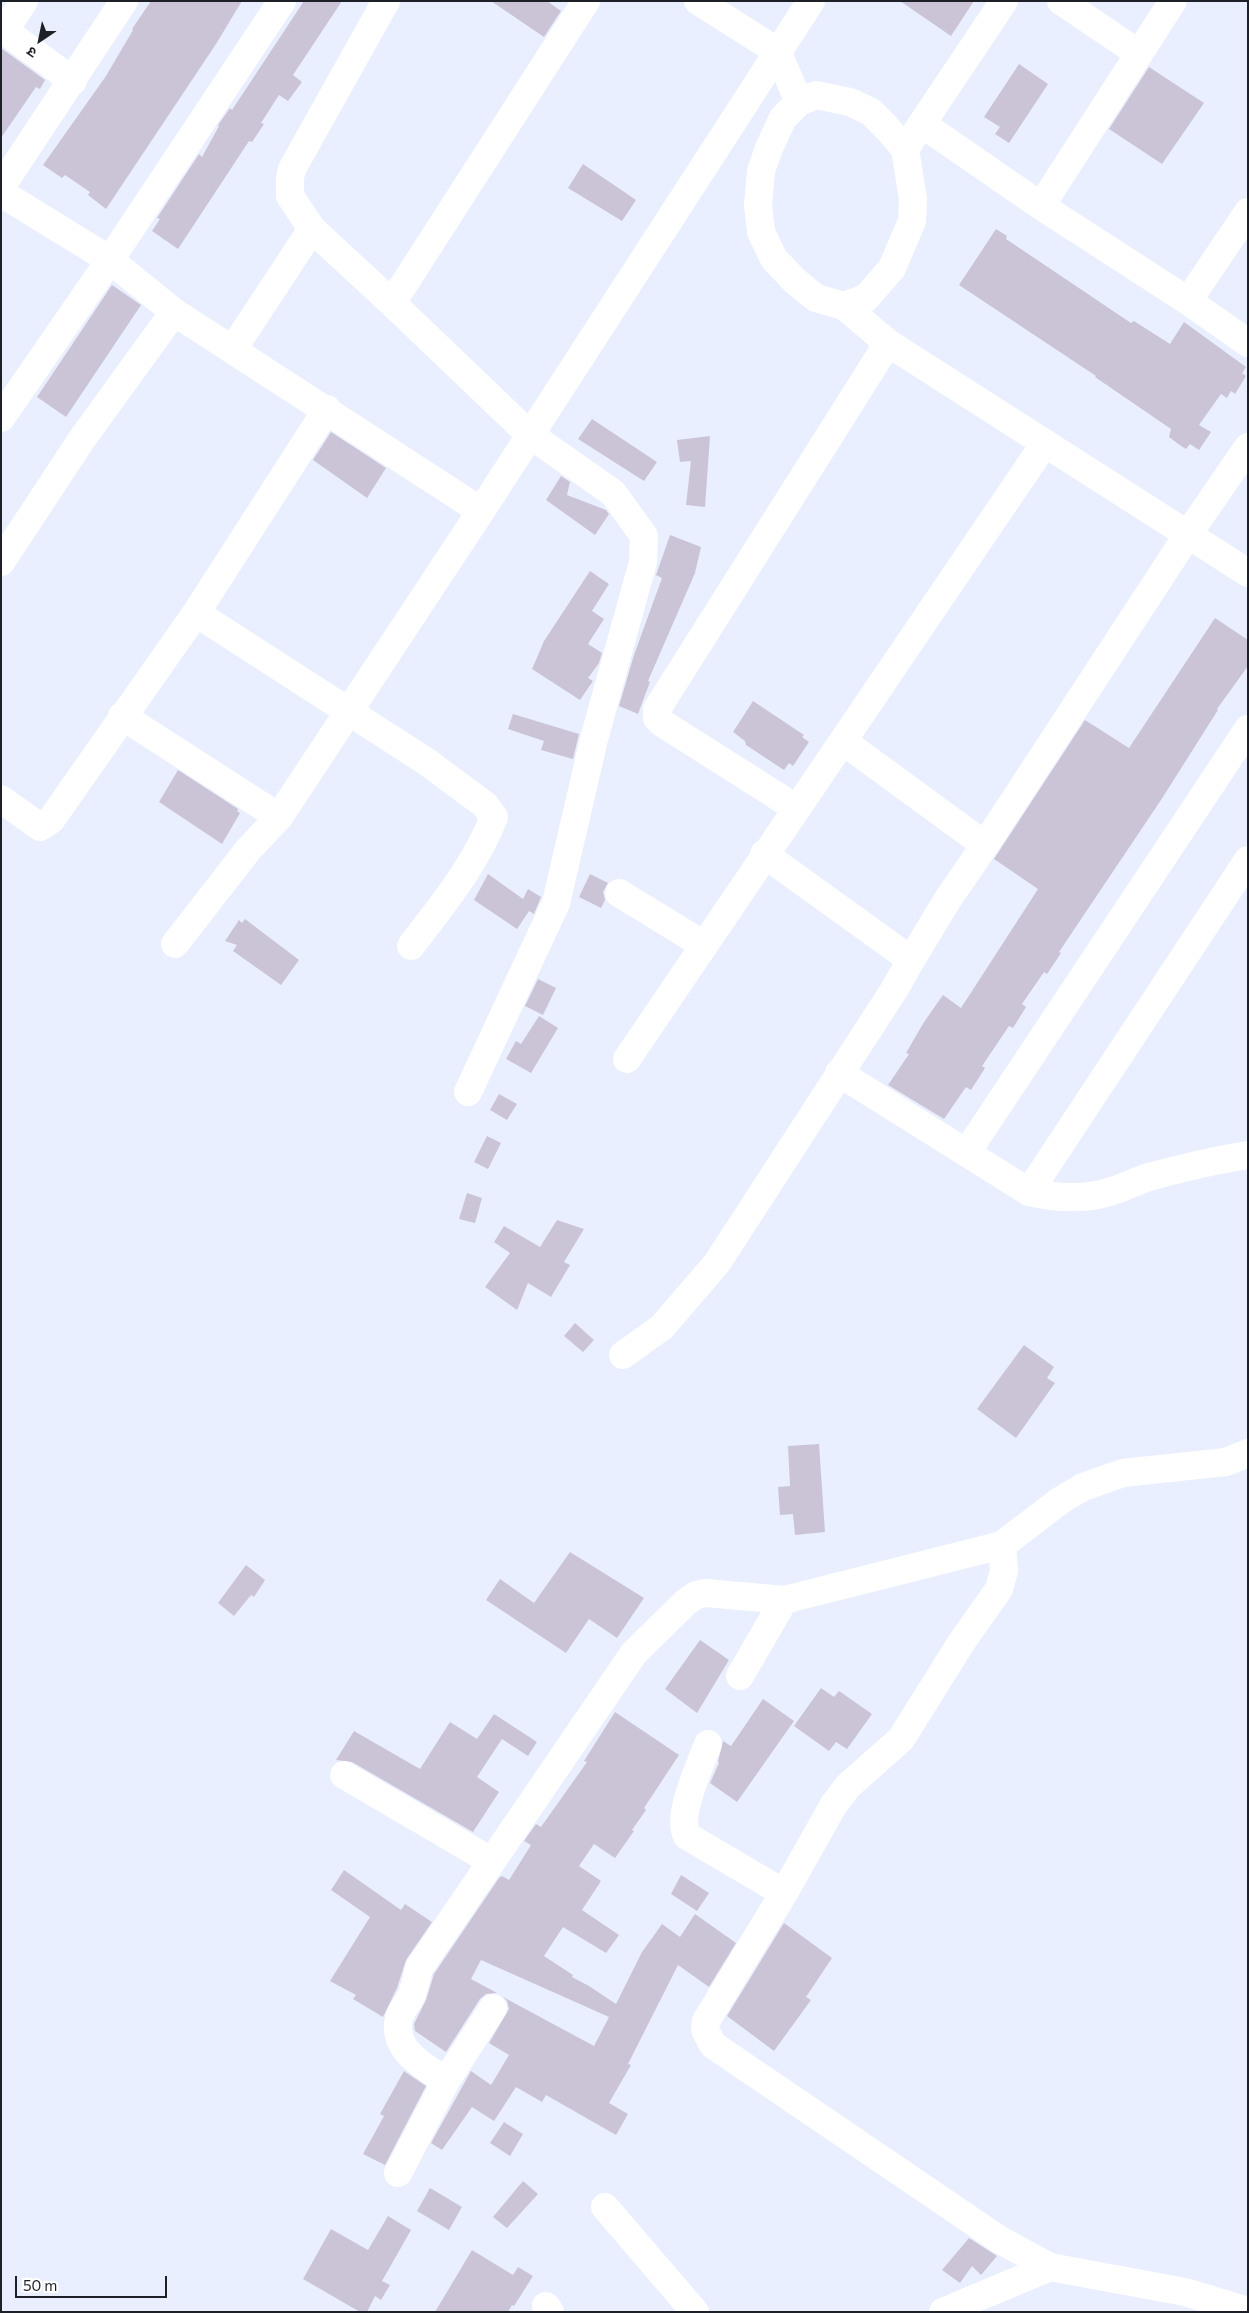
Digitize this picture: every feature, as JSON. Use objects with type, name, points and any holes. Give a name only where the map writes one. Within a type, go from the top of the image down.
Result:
[{"type":"street","points":[[24,1],[3,29],[73,81]]},
{"type":"street","points":[[1,187],[73,81],[124,1]]},
{"type":"street","points":[[1,418],[110,260],[282,1]]},
{"type":"street","points":[[386,1],[292,170],[290,196],[312,229],[529,434],[613,493],[644,536],[643,562],[594,739],[556,903],[468,1092]]},
{"type":"street","points":[[392,303],[586,1]]},
{"type":"street","points":[[698,1],[777,51],[799,102]]},
{"type":"street","points":[[175,944],[248,850],[279,817],[481,511],[529,434],[811,1]]},
{"type":"street","points":[[905,149],[1004,1]]},
{"type":"street","points":[[1061,1],[1138,53]]},
{"type":"street","points":[[1041,206],[1173,1]]},
{"type":"street","points":[[844,306],[866,298],[892,268],[912,221],[913,199],[905,149],[871,112],[850,102],[816,95],[799,102],[783,118],[761,171],[758,205],[761,232],[774,258],[795,281],[816,298],[844,306],[888,343],[1248,574]]},
{"type":"street","points":[[922,124],[1041,206],[1188,301],[1248,343]]},
{"type":"street","points":[[1,193],[110,260],[174,312],[327,409],[481,511]]},
{"type":"street","points":[[1188,301],[1248,212]]},
{"type":"street","points":[[233,349],[312,229]]},
{"type":"street","points":[[1,562],[82,439],[174,312]]},
{"type":"street","points":[[796,808],[662,723],[657,718],[656,709],[888,343]]},
{"type":"street","points":[[1,799],[33,823],[40,826],[45,825],[51,820],[122,716],[196,613],[327,409]]},
{"type":"street","points":[[627,1059],[764,854],[844,742],[1045,443]]},
{"type":"street","points":[[623,1355],[662,1327],[717,1263],[838,1073],[894,990],[948,899],[1187,536],[1248,447]]},
{"type":"street","points":[[196,613],[427,762],[478,799],[494,818],[484,844],[411,946]]},
{"type":"street","points":[[122,716],[279,817]]},
{"type":"street","points":[[967,1152],[1248,729]]},
{"type":"street","points":[[844,742],[985,845]]},
{"type":"street","points":[[764,854],[911,960]]},
{"type":"street","points":[[1029,1192],[1248,860]]},
{"type":"street","points":[[619,892],[704,945]]},
{"type":"street","points":[[838,1073],[1029,1192],[1053,1197],[1077,1197],[1108,1192],[1148,1177],[1218,1160],[1248,1156]]},
{"type":"street","points":[[446,2081],[418,2062],[404,2048],[399,2039],[399,2018],[412,1994],[419,1968],[634,1652],[686,1602],[696,1595],[706,1592],[784,1600],[1002,1545],[1061,1500],[1083,1487],[1123,1473],[1226,1462],[1248,1453]]},
{"type":"street","points":[[1002,1545],[1004,1571],[999,1589],[961,1643],[902,1739],[864,1770],[848,1786],[833,1806],[784,1893],[706,2022],[705,2030],[713,2045],[1000,2240],[1050,2267],[1176,2290],[1248,2310]]},
{"type":"street","points":[[740,1676],[784,1600]]},
{"type":"street","points":[[708,1744],[683,1816],[684,1829],[688,1836],[784,1893]]},
{"type":"street","points":[[344,1775],[491,1861]]},
{"type":"street","points":[[398,2173],[446,2081],[494,2008]]},
{"type":"street","points":[[605,2207],[696,2312]]},
{"type":"street","points":[[942,2312],[1050,2267]]},
{"type":"building","points":[[151,1],[242,1],[216,44],[106,209],[88,195],[90,192],[65,175],[62,178],[43,165],[106,76],[132,29]]},
{"type":"building","points":[[304,1],[342,1],[293,75],[302,82],[288,101],[279,95],[261,123],[264,124],[252,142],[249,141],[178,249],[152,231],[160,219],[157,218],[199,154],[202,157],[218,125],[230,108],[232,110]]},
{"type":"building","points":[[491,1],[547,1],[561,11],[544,37]]},
{"type":"building","points":[[900,1],[974,1],[951,36]]},
{"type":"building","points":[[1,48],[45,80],[40,89],[36,87],[1,138]]},
{"type":"building","points":[[1019,64],[1048,84],[1009,143],[995,134],[1000,127],[984,117]]},
{"type":"building","points":[[1149,67],[1204,103],[1162,164],[1109,129]]},
{"type":"building","points":[[583,164],[636,200],[622,221],[568,188]]},
{"type":"building","points":[[996,229],[1007,236],[1006,239],[1131,323],[1134,321],[1170,344],[1184,322],[1246,367],[1242,373],[1246,376],[1235,394],[1231,391],[1227,398],[1221,394],[1199,425],[1211,432],[1199,450],[1190,444],[1186,449],[1181,446],[1169,437],[1171,429],[1096,376],[959,285]]},
{"type":"building","points":[[112,285],[141,305],[66,417],[37,397]]},
{"type":"building","points":[[592,419],[657,462],[644,481],[578,439]]},
{"type":"building","points":[[331,432],[386,468],[367,498],[313,460]]},
{"type":"building","points":[[710,436],[705,507],[686,505],[691,461],[680,462],[677,440]]},
{"type":"building","points":[[561,476],[570,482],[567,495],[606,510],[609,514],[595,535],[546,500]]},
{"type":"building","points":[[670,535],[701,547],[695,573],[648,681],[650,682],[638,714],[619,706],[634,655],[662,578],[656,575]]},
{"type":"building","points":[[590,571],[609,584],[592,611],[604,619],[588,644],[602,653],[599,663],[588,678],[593,681],[580,700],[532,669],[544,641]]},
{"type":"building","points":[[1215,618],[1248,640],[1248,666],[1217,709],[1161,800],[1059,952],[1061,953],[1047,974],[1044,972],[1022,1004],[1026,1007],[1013,1028],[1009,1026],[982,1066],[985,1068],[971,1090],[966,1087],[944,1119],[888,1085],[909,1054],[906,1053],[924,1022],[943,995],[961,1008],[1038,889],[994,859],[1085,720],[1129,748]]},
{"type":"building","points":[[753,701],[804,735],[802,737],[809,742],[793,766],[789,763],[784,770],[746,745],[745,741],[733,732]]},
{"type":"building","points":[[513,714],[579,734],[573,759],[541,750],[544,741],[508,729]]},
{"type":"building","points":[[178,770],[238,809],[237,811],[240,813],[222,844],[159,802]]},
{"type":"building","points":[[488,874],[523,899],[528,889],[541,897],[534,914],[529,911],[517,929],[474,900]]},
{"type":"building","points":[[590,874],[608,883],[603,892],[605,900],[601,908],[579,897]]},
{"type":"building","points":[[245,919],[299,960],[281,985],[233,951],[237,945],[225,941],[239,920],[242,923]]},
{"type":"building","points":[[538,979],[556,988],[543,1015],[525,1006]]},
{"type":"building","points":[[539,1016],[558,1028],[531,1073],[506,1059],[516,1041],[521,1044]]},
{"type":"building","points":[[499,1094],[517,1104],[507,1120],[490,1110]]},
{"type":"building","points":[[487,1136],[501,1143],[488,1169],[474,1162]]},
{"type":"building","points":[[467,1193],[482,1198],[475,1223],[459,1219]]},
{"type":"building","points":[[557,1220],[584,1229],[564,1262],[570,1265],[551,1297],[528,1283],[517,1310],[485,1287],[510,1253],[494,1242],[504,1226],[540,1247]]},
{"type":"building","points":[[575,1323],[594,1340],[583,1352],[564,1336]]},
{"type":"building","points":[[1024,1345],[1054,1367],[1047,1378],[1055,1383],[1016,1438],[977,1409]]},
{"type":"building","points":[[819,1444],[825,1532],[795,1535],[793,1514],[780,1515],[778,1487],[790,1486],[788,1446]]},
{"type":"building","points":[[570,1552],[644,1598],[617,1638],[589,1619],[566,1653],[486,1600],[500,1579],[534,1603]]},
{"type":"building","points":[[246,1565],[265,1580],[254,1597],[251,1595],[234,1616],[218,1603]]},
{"type":"building","points":[[700,1640],[729,1660],[697,1713],[665,1689]]},
{"type":"building","points":[[821,1688],[834,1697],[839,1691],[872,1714],[847,1749],[836,1742],[829,1751],[794,1726]]},
{"type":"building","points":[[763,1699],[794,1721],[737,1802],[710,1783],[719,1763],[723,1741],[731,1746]]},
{"type":"building","points":[[615,1712],[679,1755],[644,1808],[646,1810],[632,1830],[634,1831],[615,1858],[594,1844],[579,1866],[601,1881],[582,1910],[619,1935],[606,1953],[563,1927],[544,1956],[573,1975],[572,1977],[616,2004],[642,1952],[662,1924],[680,1937],[695,1914],[736,1943],[709,1987],[678,1965],[628,2064],[631,2065],[609,2103],[628,2114],[616,2135],[546,2095],[542,2102],[516,2087],[494,2121],[472,2107],[442,2150],[431,2143],[471,2071],[491,2085],[509,2055],[489,2043],[509,2009],[507,2001],[503,1997],[594,2046],[609,2017],[481,1960],[471,1979],[497,1993],[486,1994],[480,1999],[446,2052],[415,2031],[414,2024],[426,2000],[434,1974],[499,1878],[502,1876],[509,1880],[531,1845],[524,1841],[536,1824],[541,1827],[587,1762],[584,1761]]},
{"type":"building","points":[[494,1714],[537,1742],[528,1756],[502,1739],[477,1777],[499,1792],[473,1832],[352,1762],[336,1760],[354,1731],[420,1769],[450,1722],[477,1739]]},
{"type":"building","points":[[344,1870],[401,1910],[405,1904],[432,1922],[406,1960],[397,1988],[383,2017],[353,1999],[356,1995],[330,1981],[370,1917],[331,1890]]},
{"type":"building","points":[[681,1875],[709,1893],[697,1911],[671,1894]]},
{"type":"building","points":[[784,1923],[832,1958],[806,1997],[811,2000],[774,2051],[727,2016]]},
{"type":"building","points":[[404,2071],[426,2086],[385,2165],[363,2154],[384,2116],[380,2114]]},
{"type":"building","points":[[504,2122],[523,2134],[510,2156],[490,2143]]},
{"type":"building","points":[[523,2181],[538,2194],[507,2228],[493,2217]]},
{"type":"building","points":[[430,2188],[462,2207],[449,2230],[417,2211]]},
{"type":"building","points":[[388,2216],[411,2230],[382,2281],[390,2285],[381,2300],[375,2296],[367,2312],[360,2312],[303,2279],[331,2229],[368,2250]]},
{"type":"building","points":[[969,2238],[997,2256],[981,2275],[972,2266],[960,2283],[942,2270]]},
{"type":"building","points":[[472,2250],[513,2275],[518,2267],[533,2276],[514,2306],[512,2305],[508,2312],[435,2312]]}]
